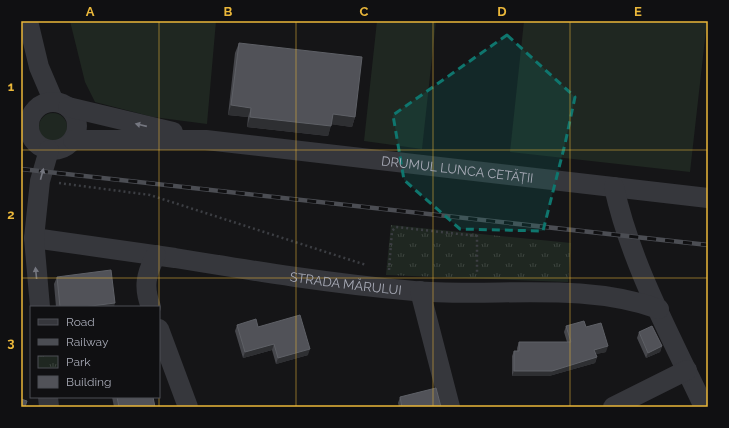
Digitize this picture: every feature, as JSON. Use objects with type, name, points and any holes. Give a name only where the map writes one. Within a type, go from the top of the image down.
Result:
[{"type":"street","points":[[28,21],[39,67],[54,105],[76,118],[77,126],[73,140],[62,149],[36,148]]},
{"type":"street","points":[[40,306],[34,238],[39,190],[36,148],[25,124],[36,110],[54,105]]},
{"type":"street","name":"DRUMUL LUNCA CETĂȚII","points":[[54,105],[206,140],[708,198]]},
{"type":"street","name":"DRUMUL LUNCA CETĂȚII","points":[[73,140],[206,140]]},
{"type":"street","points":[[614,187],[627,236],[658,309],[704,407]]},
{"type":"street","name":"STRADA MĂRULUI","points":[[34,238],[156,255],[341,284],[420,291],[558,292],[601,295],[641,302],[658,309]]},
{"type":"street","points":[[151,306],[147,298],[146,279],[156,255]]},
{"type":"street","points":[[420,291],[450,407]]},
{"type":"street","points":[[160,332],[188,407]]},
{"type":"street","points":[[613,407],[687,370]]},
{"type":"path","points":[[39,190],[150,195],[369,266]]},
{"type":"path","points":[[383,271],[389,272],[393,228],[474,235],[477,238],[476,292]]},
{"type":"highlighted area","points":[[507,35],[575,97],[543,231],[460,229],[404,180],[393,115]]},
{"type":"green space","points":[[70,21],[216,21],[207,124],[153,117],[95,102],[85,82]]},
{"type":"green space","points":[[377,21],[436,21],[422,149],[364,141]]},
{"type":"green space","points":[[524,21],[707,21],[690,172],[510,152]]},
{"type":"green space","points":[[53,113],[63,117],[67,127],[63,137],[53,141],[43,137],[39,127],[43,117]]},
{"type":"green space","points":[[391,225],[571,243],[568,282],[386,275]]},
{"type":"building","points":[[239,43],[362,57],[355,117],[333,114],[331,126],[250,117],[251,108],[231,105]]},
{"type":"building","points":[[111,270],[115,303],[91,306],[60,306],[57,277]]},
{"type":"building","points":[[300,315],[310,349],[278,358],[274,344],[245,352],[237,325],[256,319],[258,327]]},
{"type":"building","points":[[584,321],[586,327],[601,323],[608,346],[594,350],[597,357],[552,371],[514,371],[514,351],[519,351],[519,342],[571,342],[566,326]]},
{"type":"building","points":[[652,326],[662,346],[648,353],[639,332]]},
{"type":"building","points":[[436,388],[441,407],[402,407],[400,397]]},
{"type":"building","points":[[117,398],[153,398],[155,407],[119,407]]},
{"type":"building","points":[[21,399],[27,401],[25,407],[21,407]]},
{"type":"railway","points":[[21,169],[708,245]]}]
